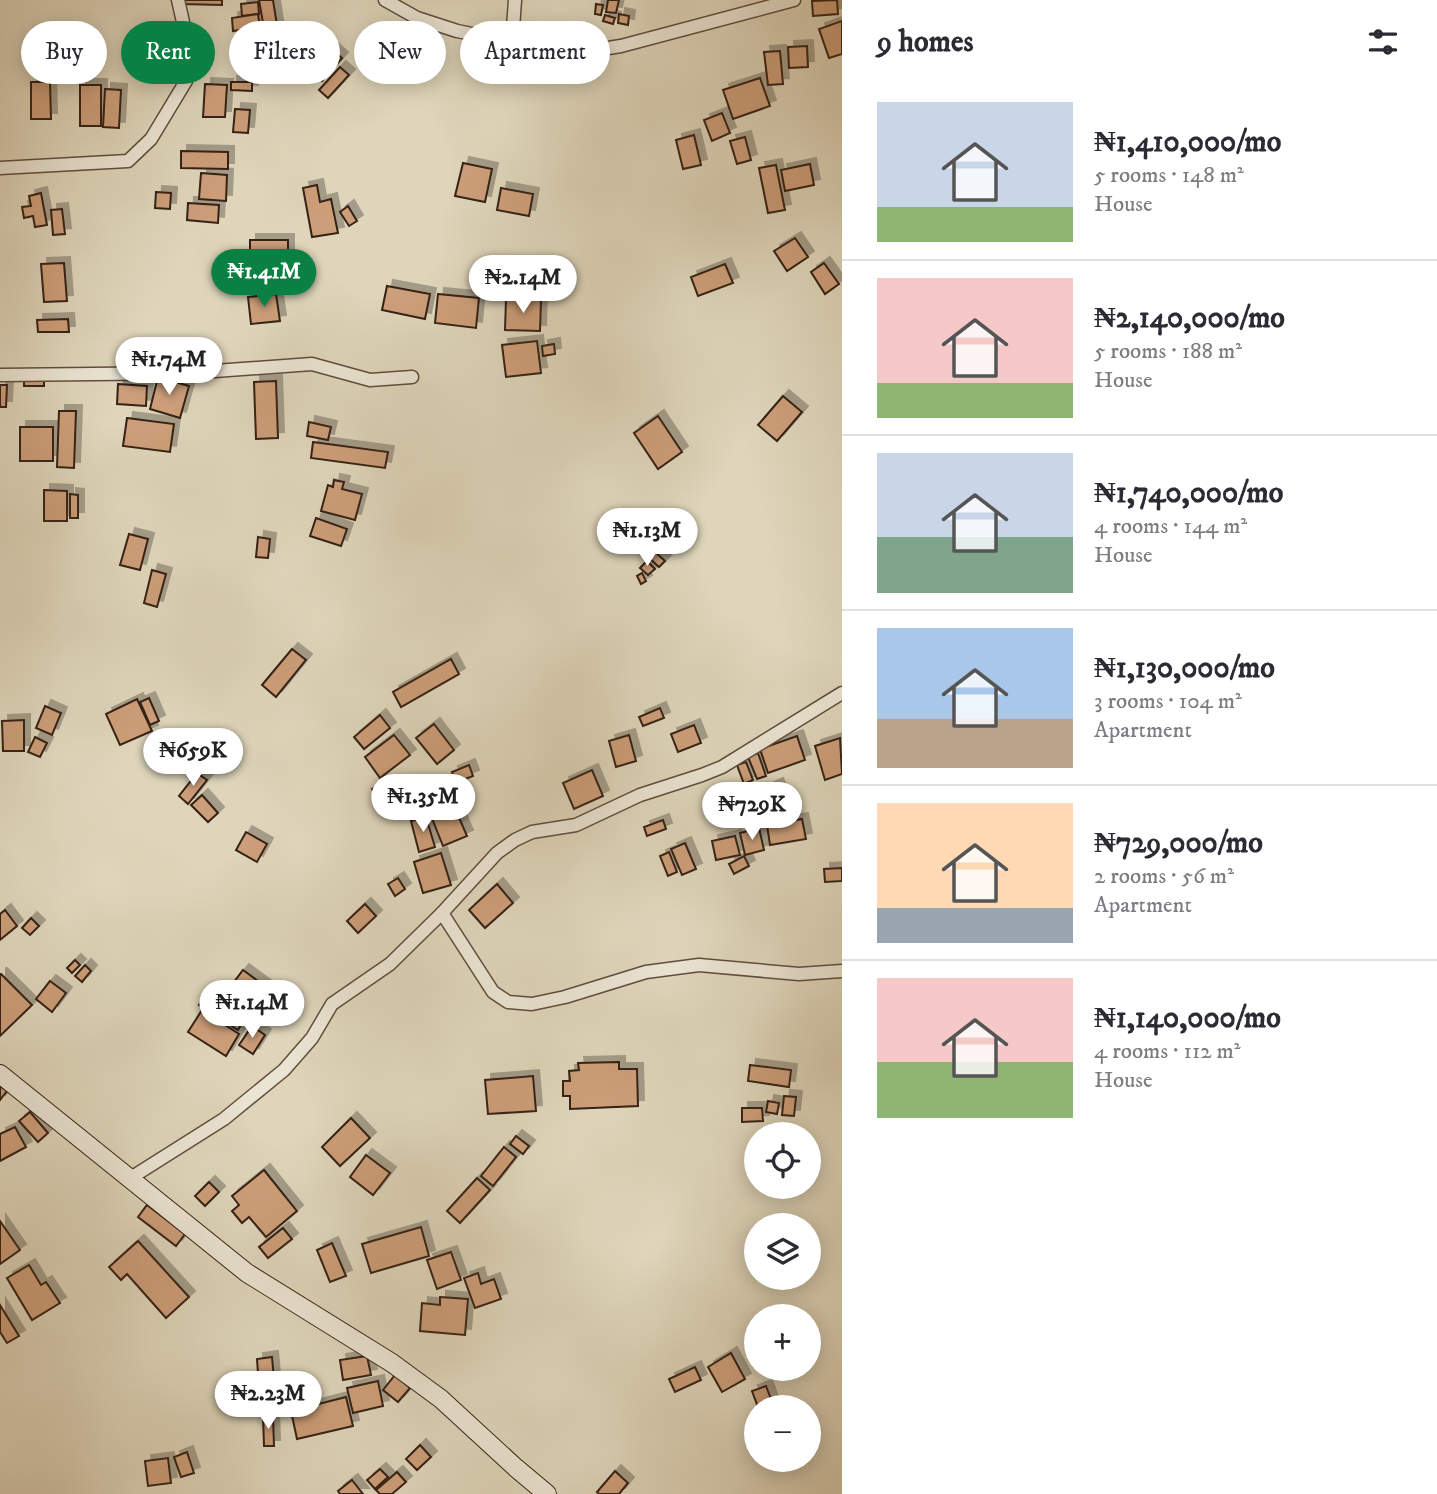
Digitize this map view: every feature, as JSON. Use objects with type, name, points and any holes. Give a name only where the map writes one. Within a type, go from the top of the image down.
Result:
[{"type":"street","points":[[0,168],[128,161],[151,139],[186,81],[188,44],[178,0]]},
{"type":"street","points":[[385,0],[417,18],[460,32]]},
{"type":"street","points":[[514,21],[515,0]]},
{"type":"street","points":[[610,48],[774,2],[794,0]]},
{"type":"street","points":[[0,375],[187,373],[312,364],[370,380],[412,377]]},
{"type":"street","points":[[129,1179],[224,1119],[284,1070],[312,1038],[332,1004],[390,964],[497,853],[515,840],[532,832],[576,825],[640,795],[722,767],[842,693]]},
{"type":"street","points":[[442,912],[493,992],[509,1002],[532,1004],[565,998],[646,972],[699,965],[799,974],[842,971]]},
{"type":"street","points":[[0,1074],[247,1273],[381,1356],[441,1399],[547,1494]]},
{"type":"building","points":[[182,0],[222,0],[222,5],[182,4]]},
{"type":"building","points":[[259,0],[273,0],[276,21],[263,21]]},
{"type":"building","points":[[608,0],[619,0],[616,13],[606,12]]},
{"type":"building","points":[[837,0],[838,14],[813,16],[812,1]]},
{"type":"building","points":[[258,2],[259,14],[242,16],[241,4]]},
{"type":"building","points":[[596,4],[603,5],[601,15],[595,14]]},
{"type":"building","points":[[258,14],[259,21],[232,21],[232,18]]},
{"type":"building","points":[[619,14],[629,16],[628,25],[618,23]]},
{"type":"building","points":[[605,15],[615,18],[613,24],[603,21]]},
{"type":"building","points":[[842,21],[842,54],[829,58],[819,29]]},
{"type":"building","points":[[807,46],[808,67],[789,68],[788,47]]},
{"type":"building","points":[[780,51],[783,84],[768,85],[764,52]]},
{"type":"building","points":[[340,67],[349,75],[328,98],[319,90],[324,84],[340,84]]},
{"type":"building","points":[[760,78],[770,106],[733,119],[723,90]]},
{"type":"building","points":[[31,84],[50,84],[51,119],[31,119]]},
{"type":"building","points":[[205,84],[227,85],[225,117],[203,117]]},
{"type":"building","points":[[231,84],[252,84],[252,91],[231,90]]},
{"type":"building","points":[[80,85],[101,85],[101,126],[80,126]]},
{"type":"building","points":[[105,89],[121,90],[119,128],[103,127]]},
{"type":"building","points":[[235,109],[250,110],[248,133],[233,132]]},
{"type":"building","points":[[722,113],[730,133],[712,141],[704,120]]},
{"type":"building","points":[[694,135],[701,165],[683,169],[676,140]]},
{"type":"building","points":[[745,137],[751,160],[737,164],[730,141]]},
{"type":"building","points":[[181,151],[228,152],[228,169],[181,168]]},
{"type":"building","points":[[463,163],[492,169],[485,202],[455,196]]},
{"type":"building","points":[[810,164],[814,185],[785,191],[781,170]]},
{"type":"building","points":[[776,165],[785,210],[768,213],[759,168]]},
{"type":"building","points":[[201,173],[227,175],[226,201],[199,199]]},
{"type":"building","points":[[317,185],[320,202],[331,199],[338,233],[312,237],[303,188]]},
{"type":"building","points":[[501,188],[533,194],[529,216],[497,210]]},
{"type":"building","points":[[156,192],[171,193],[170,209],[155,208]]},
{"type":"building","points":[[41,193],[47,225],[35,227],[33,216],[24,218],[22,207],[31,206],[29,196]]},
{"type":"building","points":[[188,203],[219,205],[218,223],[187,220]]},
{"type":"building","points":[[348,206],[357,221],[349,226],[340,212]]},
{"type":"building","points":[[62,209],[65,234],[53,235],[51,210]]},
{"type":"building","points":[[795,238],[808,257],[787,271],[774,251]]},
{"type":"building","points":[[250,240],[288,240],[288,255],[250,255]]},
{"type":"building","points":[[285,259],[286,292],[253,293],[252,260]]},
{"type":"building","points":[[64,263],[67,301],[44,302],[41,264]]},
{"type":"building","points":[[824,263],[839,284],[825,294],[811,272]]},
{"type":"building","points":[[725,264],[733,283],[698,296],[691,277]]},
{"type":"building","points":[[387,286],[430,294],[425,319],[382,310]]},
{"type":"building","points":[[276,294],[280,321],[251,324],[248,297]]},
{"type":"building","points":[[438,294],[479,298],[476,328],[435,323]]},
{"type":"building","points":[[506,299],[541,300],[540,331],[505,330]]},
{"type":"building","points":[[68,319],[69,332],[38,332],[37,320]]},
{"type":"building","points":[[537,341],[541,373],[506,377],[502,345]]},
{"type":"building","points":[[554,344],[555,354],[543,356],[542,346]]},
{"type":"building","points":[[24,377],[44,378],[44,386],[24,386]]},
{"type":"building","points":[[158,377],[189,386],[180,418],[150,409]]},
{"type":"building","points":[[276,381],[278,438],[256,439],[254,382]]},
{"type":"building","points":[[118,384],[147,386],[146,406],[117,404]]},
{"type":"building","points":[[0,385],[7,385],[6,407],[0,407]]},
{"type":"building","points":[[783,396],[802,412],[777,441],[758,425]]},
{"type":"building","points":[[59,411],[76,411],[74,468],[57,467]]},
{"type":"building","points":[[658,416],[682,452],[658,469],[634,433]]},
{"type":"building","points":[[127,418],[174,424],[170,452],[123,446]]},
{"type":"building","points":[[309,422],[331,427],[328,440],[307,436]]},
{"type":"building","points":[[20,427],[53,427],[53,461],[20,461]]},
{"type":"building","points":[[313,442],[388,452],[385,468],[311,458]]},
{"type":"building","points":[[334,480],[344,482],[342,489],[362,494],[355,520],[321,511],[328,485],[333,487]]},
{"type":"building","points":[[44,490],[67,491],[67,521],[44,521]]},
{"type":"building","points":[[70,494],[78,495],[78,518],[70,518]]},
{"type":"building","points":[[316,518],[347,529],[341,546],[310,536]]},
{"type":"building","points":[[129,534],[148,539],[140,570],[120,565]]},
{"type":"building","points":[[258,537],[270,539],[268,558],[256,557]]},
{"type":"building","points":[[655,552],[665,561],[659,567],[649,558]]},
{"type":"building","points":[[647,561],[655,569],[648,575],[640,568]]},
{"type":"building","points":[[152,570],[166,574],[157,607],[144,603]]},
{"type":"building","points":[[642,573],[646,581],[641,584],[637,576]]},
{"type":"building","points":[[292,649],[306,660],[276,697],[262,685]]},
{"type":"building","points":[[451,659],[459,674],[401,707],[393,692]]},
{"type":"building","points":[[149,698],[159,721],[150,725],[140,702]]},
{"type":"building","points":[[137,699],[152,731],[120,745],[106,714]]},
{"type":"building","points":[[45,706],[61,713],[52,735],[36,728]]},
{"type":"building","points":[[660,708],[664,718],[643,726],[639,717]]},
{"type":"building","points":[[380,715],[390,728],[364,749],[354,737]]},
{"type":"building","points":[[24,720],[24,751],[3,751],[2,721]]},
{"type":"building","points":[[434,724],[454,750],[437,764],[416,738]]},
{"type":"building","points":[[694,725],[701,743],[678,752],[671,734]]},
{"type":"building","points":[[394,735],[410,755],[380,778],[365,757]]},
{"type":"building","points":[[629,735],[636,761],[616,767],[609,741]]},
{"type":"building","points":[[797,736],[805,760],[768,773],[760,749]]},
{"type":"building","points":[[35,737],[47,743],[40,757],[28,752]]},
{"type":"building","points":[[840,738],[842,774],[825,780],[815,746]]},
{"type":"building","points":[[758,753],[766,776],[757,779],[748,757]]},
{"type":"building","points":[[746,762],[753,780],[744,784],[737,765]]},
{"type":"building","points":[[469,765],[473,776],[456,783],[452,772]]},
{"type":"building","points":[[592,770],[603,796],[574,809],[563,783]]},
{"type":"building","points":[[197,773],[207,780],[188,804],[179,796]]},
{"type":"building","points":[[383,783],[391,796],[379,803],[372,789]]},
{"type":"building","points":[[777,784],[788,810],[768,818],[757,793]]},
{"type":"building","points":[[202,795],[218,813],[208,822],[191,805]]},
{"type":"building","points":[[454,806],[467,836],[443,846],[431,816]]},
{"type":"building","points":[[426,817],[435,847],[419,852],[411,821]]},
{"type":"building","points":[[802,819],[806,839],[770,845],[767,825]]},
{"type":"building","points":[[663,820],[666,829],[647,836],[644,827]]},
{"type":"building","points":[[759,828],[764,850],[745,855],[740,833]]},
{"type":"building","points":[[246,832],[267,844],[257,862],[236,850]]},
{"type":"building","points":[[735,836],[740,855],[716,860],[712,841]]},
{"type":"building","points":[[685,843],[696,869],[682,875],[671,849]]},
{"type":"building","points":[[669,852],[677,872],[668,876],[660,856]]},
{"type":"building","points":[[441,853],[451,885],[423,893],[414,862]]},
{"type":"building","points":[[744,856],[749,866],[734,874],[729,864]]},
{"type":"building","points":[[842,868],[842,881],[825,882],[824,869]]},
{"type":"building","points":[[398,878],[405,889],[395,896],[388,884]]},
{"type":"building","points":[[497,884],[513,903],[485,928],[469,910]]},
{"type":"building","points":[[365,904],[376,916],[358,933],[347,921]]},
{"type":"building","points":[[5,910],[17,926],[0,940],[0,914]]},
{"type":"building","points":[[31,918],[39,926],[30,935],[22,928]]},
{"type":"building","points":[[75,960],[80,965],[72,973],[67,968]]},
{"type":"building","points":[[85,965],[91,971],[82,982],[75,976]]},
{"type":"building","points":[[243,970],[277,995],[268,1008],[262,1004],[254,1015],[225,994]]},
{"type":"building","points":[[0,974],[32,1005],[0,1036]]},
{"type":"building","points":[[50,981],[66,993],[52,1012],[36,999]]},
{"type":"building","points":[[207,991],[246,1016],[238,1030],[199,1005]]},
{"type":"building","points":[[202,1010],[239,1034],[226,1056],[188,1032]]},
{"type":"building","points":[[252,1026],[265,1035],[253,1054],[239,1045]]},
{"type":"building","points":[[619,1062],[619,1069],[637,1069],[638,1106],[570,1109],[570,1096],[563,1096],[563,1081],[570,1081],[569,1071],[579,1070],[578,1063]]},
{"type":"building","points":[[750,1065],[791,1070],[789,1087],[748,1081]]},
{"type":"building","points":[[533,1076],[536,1111],[488,1114],[485,1080]]},
{"type":"building","points":[[0,1086],[7,1091],[0,1100]]},
{"type":"building","points":[[784,1096],[796,1097],[794,1116],[782,1115]]},
{"type":"building","points":[[768,1101],[779,1103],[777,1114],[766,1112]]},
{"type":"building","points":[[742,1108],[762,1108],[763,1121],[742,1122]]},
{"type":"building","points":[[30,1112],[48,1133],[38,1142],[19,1121]]},
{"type":"building","points":[[351,1118],[370,1138],[340,1166],[322,1147]]},
{"type":"building","points":[[15,1127],[26,1147],[0,1161],[0,1134]]},
{"type":"building","points":[[516,1136],[529,1146],[523,1154],[510,1144]]},
{"type":"building","points":[[504,1147],[516,1157],[493,1186],[481,1176]]},
{"type":"building","points":[[366,1155],[390,1173],[373,1195],[350,1177]]},
{"type":"building","points":[[264,1170],[297,1211],[266,1237],[249,1217],[242,1223],[232,1211],[239,1205],[232,1196]]},
{"type":"building","points":[[477,1178],[490,1190],[460,1223],[447,1211]]},
{"type":"building","points":[[209,1182],[219,1192],[205,1206],[195,1196]]},
{"type":"building","points":[[147,1205],[185,1234],[176,1246],[138,1217]]},
{"type":"building","points":[[0,1221],[20,1250],[0,1264]]},
{"type":"building","points":[[421,1227],[429,1256],[371,1273],[362,1244]]},
{"type":"building","points":[[283,1228],[292,1239],[268,1258],[259,1247]]},
{"type":"building","points":[[138,1241],[189,1297],[166,1318],[127,1274],[121,1280],[109,1267]]},
{"type":"building","points":[[332,1243],[346,1276],[330,1282],[317,1250]]},
{"type":"building","points":[[451,1252],[461,1280],[437,1289],[427,1260]]},
{"type":"building","points":[[29,1265],[41,1285],[46,1282],[60,1303],[32,1320],[7,1278]]},
{"type":"building","points":[[478,1273],[481,1284],[494,1279],[501,1299],[475,1308],[464,1278]]},
{"type":"building","points":[[440,1297],[468,1299],[465,1335],[420,1331],[422,1303],[440,1305]]},
{"type":"building","points":[[0,1305],[19,1336],[7,1343],[0,1332]]},
{"type":"building","points":[[731,1353],[744,1380],[722,1392],[708,1367]]},
{"type":"building","points":[[367,1356],[371,1375],[343,1380],[340,1360]]},
{"type":"building","points":[[272,1357],[276,1401],[260,1402],[257,1359]]},
{"type":"building","points":[[695,1367],[701,1380],[675,1392],[669,1379]]},
{"type":"building","points":[[395,1375],[410,1388],[398,1402],[383,1390]]},
{"type":"building","points":[[378,1381],[383,1406],[353,1413],[347,1388]]},
{"type":"building","points":[[766,1386],[769,1395],[754,1395],[752,1391]]},
{"type":"building","points":[[346,1397],[353,1426],[297,1439],[291,1411]]},
{"type":"building","points":[[263,1416],[273,1416],[274,1446],[264,1446]]},
{"type":"building","points":[[420,1445],[431,1457],[417,1470],[406,1459]]},
{"type":"building","points":[[187,1452],[194,1473],[181,1477],[174,1457]]},
{"type":"building","points":[[168,1458],[171,1483],[148,1486],[145,1461]]},
{"type":"building","points":[[380,1469],[388,1477],[375,1489],[367,1480]]},
{"type":"building","points":[[615,1471],[628,1483],[619,1494],[599,1494],[597,1492]]},
{"type":"building","points":[[397,1472],[406,1482],[392,1494],[380,1494],[376,1490]]},
{"type":"building","points":[[352,1480],[363,1494],[340,1494],[338,1491]]}]
